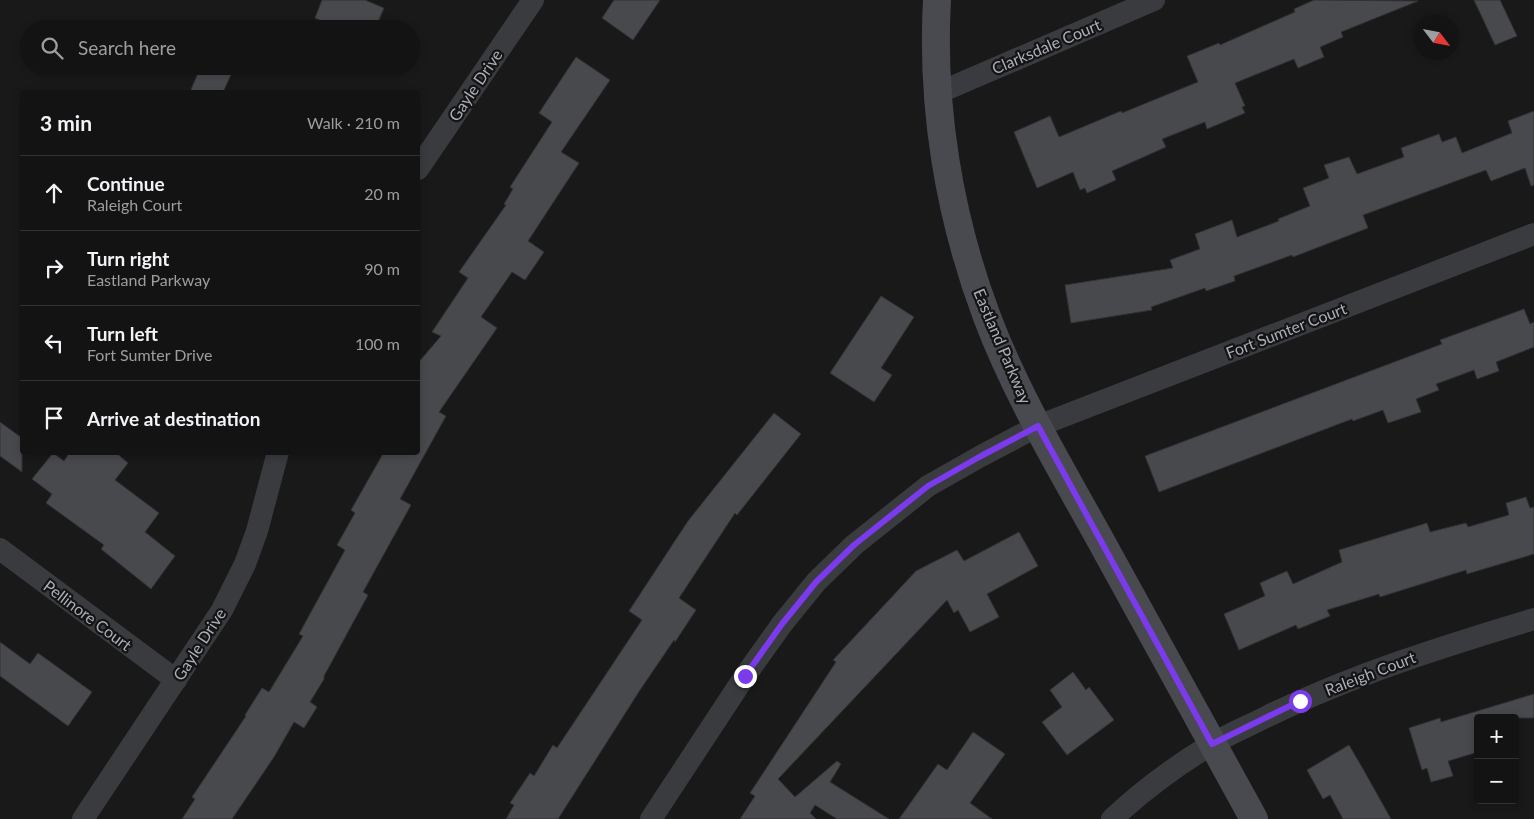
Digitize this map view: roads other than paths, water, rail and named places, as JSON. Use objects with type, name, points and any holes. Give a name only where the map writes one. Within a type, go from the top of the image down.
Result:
[{"type":"street","name":"Gayle Drive","points":[[420,166],[533,0]]},
{"type":"street","name":"Eastland Parkway","points":[[937,0],[935,36],[942,138],[950,187],[961,234],[987,316],[1038,426],[1254,819]]},
{"type":"street","name":"Clarksdale Court","points":[[938,93],[1154,0]]},
{"type":"street","name":"Fort Sumter Court","points":[[651,819],[745,676],[782,624],[816,582],[854,545],[928,486],[1038,426],[1534,234]]},
{"type":"street","name":"Gayle Drive","points":[[83,819],[222,610],[245,564],[257,531],[277,455]]},
{"type":"street","name":"Pellinore Court","points":[[0,550],[176,680]]},
{"type":"street","name":"Raleigh Court","points":[[1112,819],[1157,781],[1212,744],[1300,701],[1367,673],[1438,648],[1534,619]]}]
